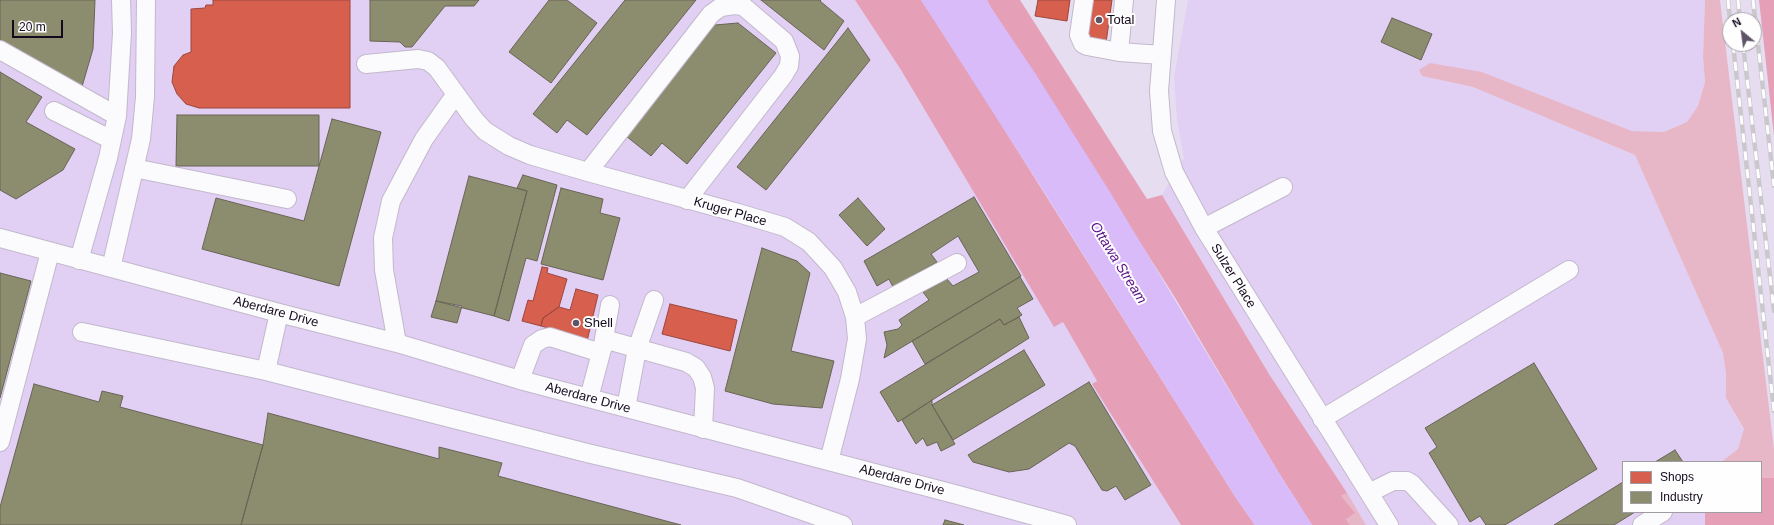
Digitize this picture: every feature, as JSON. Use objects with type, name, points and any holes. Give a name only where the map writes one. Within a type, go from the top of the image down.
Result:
[{"type":"street","points":[[79,260],[112,140],[117,116],[122,46],[122,0]]},
{"type":"street","points":[[111,268],[141,139],[145,97],[146,0]]},
{"type":"street","points":[[1084,0],[1079,35],[1080,40],[1087,46],[1119,52],[1162,55]]},
{"type":"street","points":[[1119,52],[1124,0]]},
{"type":"street","name":"Sulzer Place","points":[[1166,0],[1159,91],[1162,131],[1174,172],[1204,228],[1389,525]]},
{"type":"street","points":[[588,172],[711,14],[721,7],[734,5],[743,6],[784,42],[790,56],[789,66],[783,76],[687,200]]},
{"type":"street","points":[[0,50],[117,116]]},
{"type":"street","name":"Kruger Place","points":[[366,64],[418,59],[428,61],[437,68],[474,119],[485,131],[509,146],[530,155],[785,227],[809,242],[833,268],[847,292],[855,317],[857,339],[850,379],[829,461]]},
{"type":"street","points":[[397,343],[384,270],[383,238],[391,201],[451,87]]},
{"type":"street","points":[[54,111],[112,140]]},
{"type":"street","points":[[134,168],[286,199]]},
{"type":"street","points":[[1204,228],[1283,187]]},
{"type":"street","name":"Aberdare Drive","points":[[0,238],[397,343],[520,380],[1067,525]]},
{"type":"street","points":[[0,442],[50,252]]},
{"type":"street","points":[[855,317],[957,263]]},
{"type":"street","points":[[1322,419],[1569,270]]},
{"type":"street","points":[[626,408],[637,349],[654,300]]},
{"type":"street","points":[[589,398],[603,346],[610,305]]},
{"type":"street","points":[[266,372],[279,313]]},
{"type":"street","points":[[82,332],[266,372],[587,453],[737,488],[843,525]]},
{"type":"street","points":[[520,380],[533,345],[542,338],[550,337],[603,346],[637,349],[686,362],[696,368],[702,377],[705,388],[703,429]]},
{"type":"street","points":[[1369,493],[1393,481],[1407,481],[1412,484],[1449,525]]},
{"type":"street","points":[[1642,525],[1661,513]]},
{"type":"shaded area","points":[[0,0],[855,0],[901,70],[1054,326],[1063,322],[1097,381],[1092,384],[1181,525],[0,525]]},
{"type":"shaded area","points":[[855,0],[921,0],[958,56],[1236,498],[1255,525],[1181,525],[1092,384],[1097,381],[1063,322],[1054,327],[901,70]]},
{"type":"shaded area","points":[[987,0],[1020,0],[1147,199],[1162,195],[1269,374],[1347,493],[1341,496],[1355,513],[1346,519],[1350,525],[1312,525],[1277,470],[1174,296]]},
{"type":"shaded area","points":[[1188,0],[1705,0],[1703,57],[1705,82],[1698,106],[1687,122],[1664,132],[1632,131],[1482,72],[1422,76],[1473,87],[1635,155],[1723,353],[1726,373],[1726,398],[1744,430],[1738,449],[1722,461],[1622,461],[1622,513],[1705,513],[1705,525],[1366,525],[1269,374],[1162,195],[1184,158],[1177,120],[1174,77]]},
{"type":"shaded area","points":[[1705,0],[1720,0],[1722,17],[1722,52],[1726,52],[1774,449],[1774,478],[1762,478],[1762,461],[1722,461],[1738,449],[1744,429],[1726,398],[1726,373],[1723,353],[1635,155],[1473,87],[1422,76],[1419,70],[1430,63],[1482,72],[1632,131],[1664,132],[1687,122],[1698,106],[1705,82],[1703,57]]},
{"type":"shaded area","points":[[1759,0],[1774,0],[1774,136],[1762,27],[1762,12],[1760,12]]},
{"type":"shaded area","points":[[1762,478],[1774,478],[1774,525],[1705,525],[1705,513],[1762,513]]},
{"type":"shaded area","points":[[1347,493],[1366,525],[1350,525],[1346,519],[1341,496]]},
{"type":"water","name":"Ottawa Stream","points":[[921,0],[987,0],[1110,192],[1277,470],[1312,525],[1255,525],[1234,495],[1046,195]]},
{"type":"building: Shops","points":[[213,0],[350,0],[350,108],[199,108],[186,104],[177,94],[172,82],[174,66],[183,55],[191,52],[191,9],[205,8],[206,5],[213,5]]},
{"type":"building: Shops","points":[[1038,0],[1070,0],[1067,21],[1035,16]]},
{"type":"building: Shops","name":"Total","points":[[1092,0],[1112,0],[1106,43],[1086,40]]},
{"type":"building: Shops","points":[[542,267],[548,268],[547,273],[567,279],[559,307],[543,318],[541,326],[522,321],[528,300],[533,301]]},
{"type":"building: Shops","points":[[576,289],[598,295],[584,354],[564,332],[541,326],[543,318],[559,307],[570,310]]},
{"type":"building: Shops","points":[[670,304],[737,320],[730,351],[662,334]]},
{"type":"building: Industry","points":[[0,0],[95,0],[93,49],[81,90],[75,100],[0,60]]},
{"type":"building: Industry","points":[[370,0],[479,0],[474,6],[445,6],[412,47],[405,47],[400,42],[370,41]]},
{"type":"building: Industry","points":[[549,0],[567,0],[597,23],[551,83],[509,52]]},
{"type":"building: Industry","points":[[625,0],[696,0],[587,135],[567,120],[557,133],[533,114]]},
{"type":"building: Industry","points":[[761,0],[821,0],[820,1],[844,21],[824,50]]},
{"type":"building: Industry","points":[[1392,18],[1432,34],[1421,60],[1381,42]]},
{"type":"building: Industry","points":[[738,23],[776,53],[687,164],[662,143],[651,156],[626,136],[715,25]]},
{"type":"building: Industry","points":[[848,28],[870,60],[766,190],[737,167]]},
{"type":"building: Industry","points":[[0,72],[42,97],[26,122],[75,149],[63,170],[16,199],[0,190]]},
{"type":"building: Industry","points":[[177,115],[319,115],[319,166],[176,166]]},
{"type":"building: Industry","points":[[332,119],[381,132],[339,286],[202,249],[216,198],[304,221]]},
{"type":"building: Industry","points":[[523,175],[557,185],[537,261],[526,258],[509,321],[494,316],[527,191],[517,188]]},
{"type":"building: Industry","points":[[469,176],[527,191],[494,316],[436,301]]},
{"type":"building: Industry","points":[[561,188],[603,199],[600,213],[620,218],[603,280],[541,264]]},
{"type":"building: Industry","points":[[974,197],[1021,276],[884,358],[887,345],[884,332],[898,329],[902,325],[899,320],[929,300],[923,292],[947,279],[953,286],[979,272],[958,236],[931,254],[937,262],[893,287],[889,279],[877,286],[864,261]]},
{"type":"building: Industry","points":[[858,198],[885,229],[867,246],[839,215]]},
{"type":"building: Industry","points":[[762,248],[797,261],[810,273],[791,351],[834,361],[822,408],[773,404],[725,391]]},
{"type":"building: Industry","points":[[0,273],[31,281],[0,398]]},
{"type":"building: Industry","points":[[1020,277],[1033,299],[1017,308],[1022,315],[1004,325],[1000,319],[925,364],[912,341]]},
{"type":"building: Industry","points":[[436,301],[462,306],[457,323],[431,317]]},
{"type":"building: Industry","points":[[1019,317],[1029,338],[898,422],[880,392],[1000,319],[1004,325]]},
{"type":"building: Industry","points":[[1024,350],[1045,385],[953,440],[932,405]]},
{"type":"building: Industry","points":[[1534,363],[1597,469],[1505,525],[1486,525],[1480,516],[1470,522],[1429,453],[1437,447],[1425,428]]},
{"type":"building: Industry","points":[[1089,382],[1151,485],[1125,500],[1116,486],[1107,491],[1102,490],[1075,446],[1069,443],[1029,469],[1009,472],[973,462],[968,455]]},
{"type":"building: Industry","points":[[34,384],[99,402],[102,391],[123,396],[120,407],[263,445],[241,525],[0,525],[0,507]]},
{"type":"building: Industry","points":[[932,400],[932,405],[955,444],[941,451],[937,442],[927,446],[923,438],[916,444],[902,420]]},
{"type":"building: Industry","points":[[268,413],[439,459],[439,447],[502,463],[498,476],[681,525],[241,525],[263,445]]},
{"type":"building: Industry","points":[[1675,450],[1682,461],[1657,461]]},
{"type":"building: Industry","points":[[1622,483],[1622,513],[1633,513],[1614,525],[1554,525]]},
{"type":"building: Industry","points":[[945,520],[964,525],[943,525]]},
{"type":"railway","points":[[1728,0],[1729,12]]},
{"type":"railway","points":[[1738,0],[1739,12]]},
{"type":"railway","points":[[1753,0],[1774,186]]},
{"type":"railway","points":[[1734,52],[1774,411]]},
{"type":"railway","points":[[1744,52],[1774,311]]},
{"type":"place","name":"Total","points":[[1099,20]]},
{"type":"place","name":"Shell","points":[[576,323]]}]
